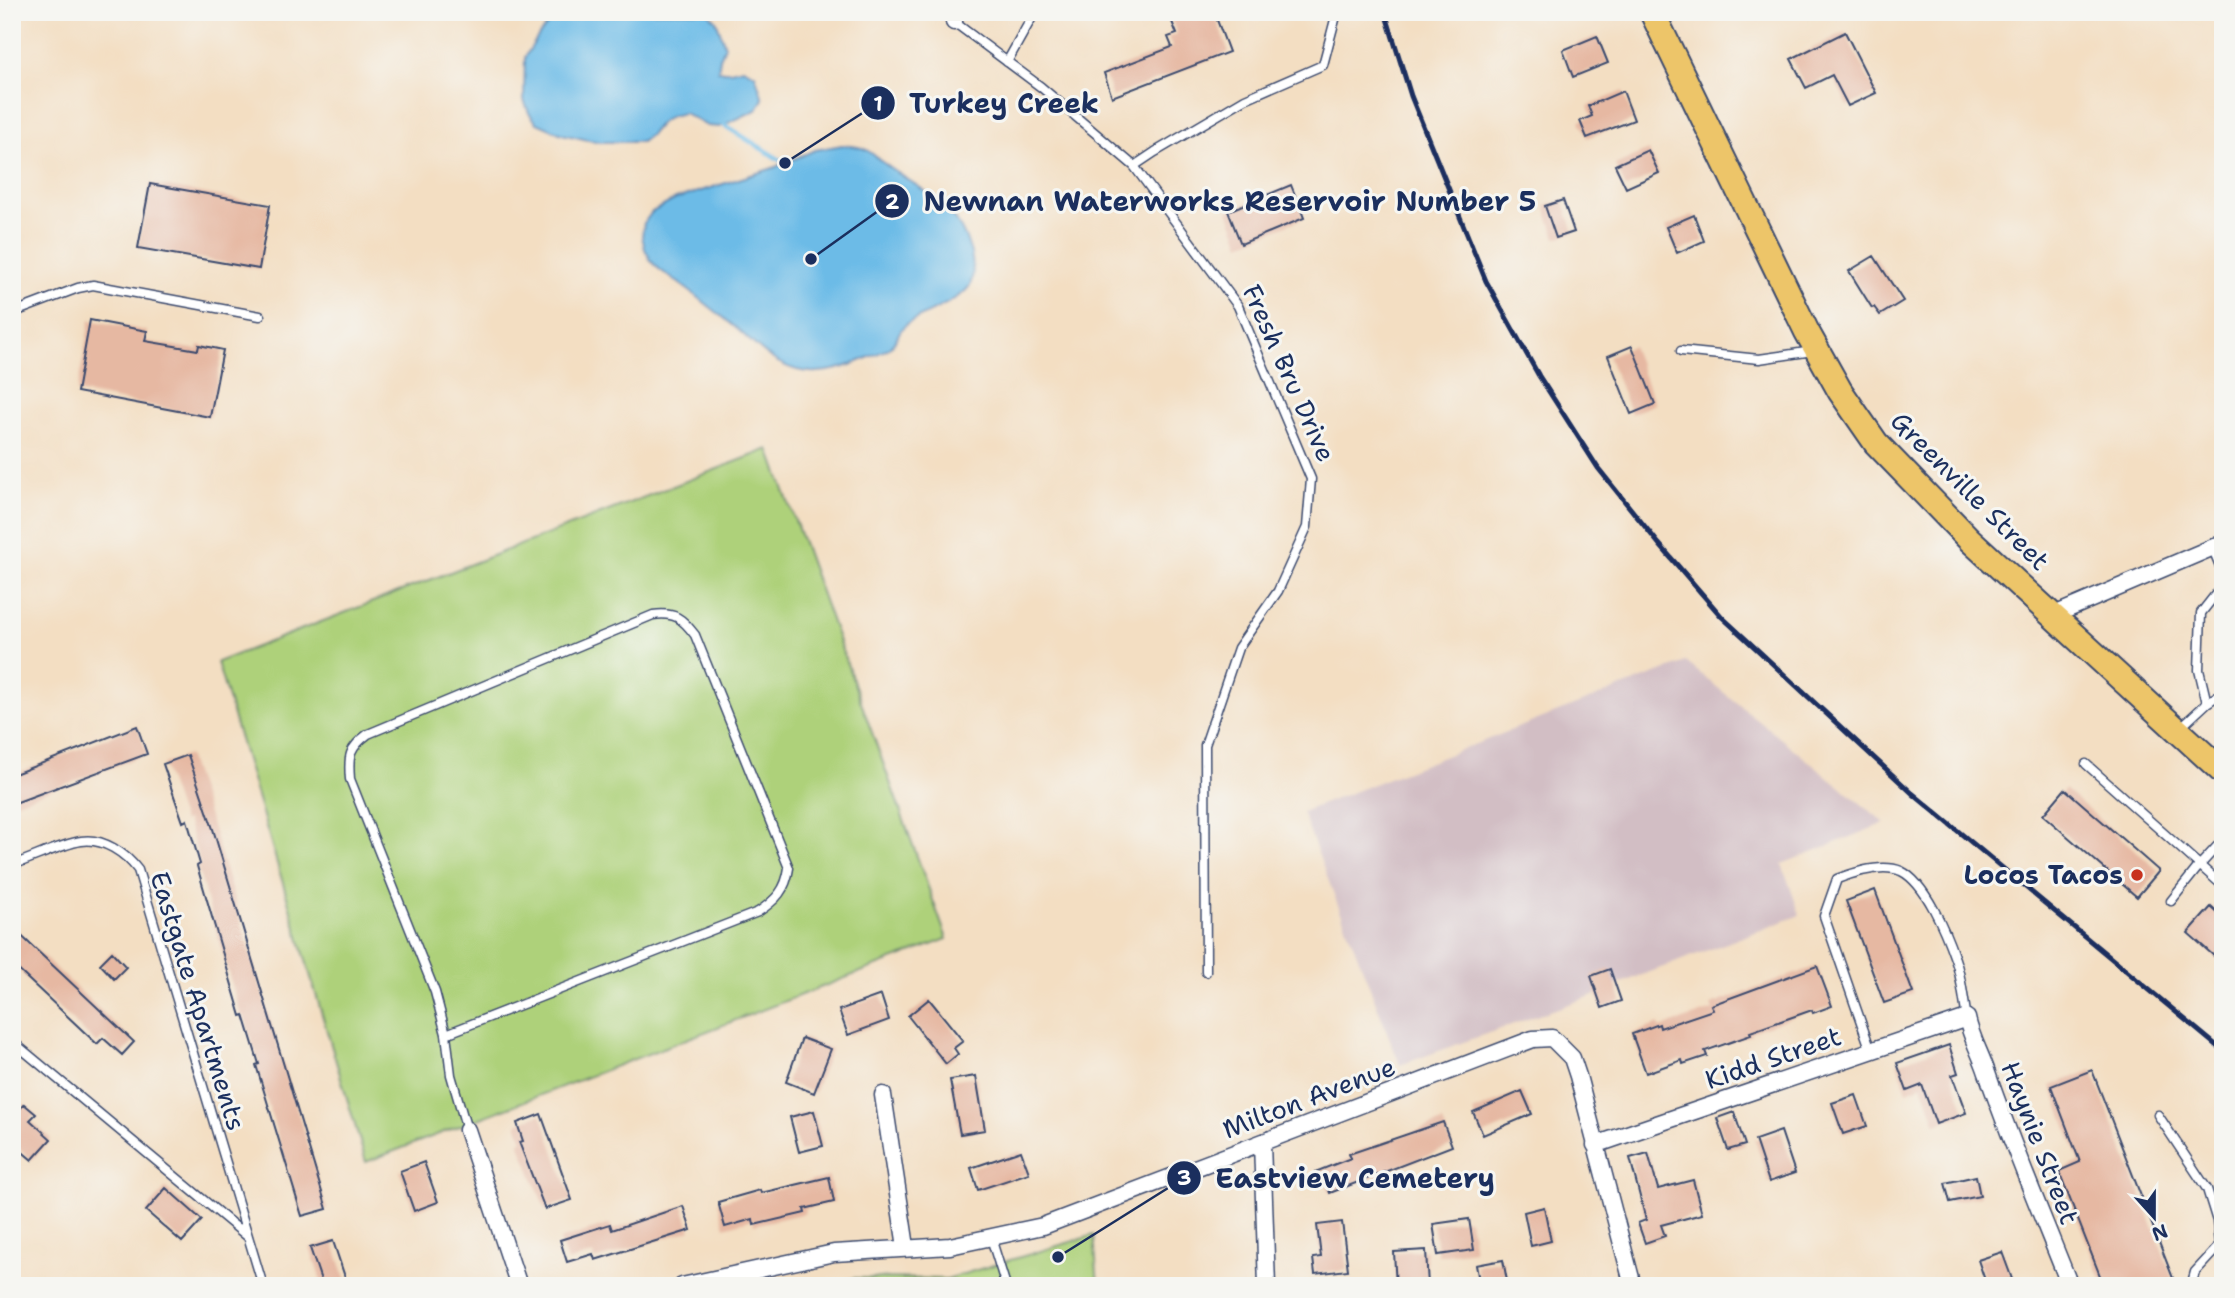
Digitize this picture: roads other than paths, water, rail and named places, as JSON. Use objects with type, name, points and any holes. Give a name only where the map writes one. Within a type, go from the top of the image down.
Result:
[{"type":"main road","name":"Greenville Street","points":[[1651,12],[1817,350],[1840,391],[1876,443],[1969,539],[2178,730],[2221,776]]},
{"type":"street","points":[[2054,615],[2218,545]]},
{"type":"street","name":"Kidd Street","points":[[1595,1145],[1967,1018]]},
{"type":"street","name":"Haynie Street","points":[[1967,1018],[1970,1036],[1984,1065],[2070,1286]]},
{"type":"street","name":"Milton Avenue","points":[[682,1286],[834,1253],[950,1246],[1043,1226],[1533,1039],[1552,1038],[1572,1058],[1586,1099],[1595,1145],[1633,1286]]},
{"type":"street","points":[[883,1095],[906,1247]]},
{"type":"street","points":[[467,1130],[519,1286]]},
{"type":"street","points":[[1262,1143],[1267,1286]]},
{"type":"lane","points":[[1007,62],[1035,12]]},
{"type":"lane","points":[[1134,166],[1245,99],[1323,65],[1337,12]]},
{"type":"lane","name":"Fresh Bru Drive","points":[[954,17],[1134,166],[1238,306],[1311,479],[1307,527],[1278,590],[1238,648],[1205,745],[1206,972]]},
{"type":"lane","points":[[12,313],[93,285],[260,316]]},
{"type":"lane","points":[[1681,351],[1759,359],[1817,350]]},
{"type":"lane","points":[[2218,545],[2223,573]]},
{"type":"lane","points":[[2207,703],[2199,670],[2201,613],[2223,585]]},
{"type":"lane","points":[[446,1034],[758,912],[778,899],[788,881],[789,868],[695,635],[686,623],[669,613],[653,615],[368,734],[355,743],[348,759],[350,779],[435,992],[446,1034],[451,1075],[467,1130]]},
{"type":"lane","points":[[2178,730],[2223,692]]},
{"type":"lane","points":[[2086,764],[2223,886]]},
{"type":"lane","points":[[2171,901],[2221,841],[2223,831]]},
{"type":"lane","name":"Eastgate Apartments","points":[[12,865],[81,841],[95,841],[121,852],[138,870],[263,1286]]},
{"type":"lane","points":[[1871,1051],[1824,916],[1837,879],[1866,868],[1900,870],[1917,884],[1929,900],[1956,960],[1967,1018]]},
{"type":"lane","points":[[12,1041],[54,1073],[248,1237]]},
{"type":"lane","points":[[2158,1115],[2207,1189],[2217,1221],[2219,1246],[2195,1272],[2191,1286]]},
{"type":"lane","points":[[991,1238],[1006,1286]]},
{"type":"water","points":[[558,12],[707,12],[716,20],[725,46],[718,71],[743,68],[755,74],[763,99],[756,110],[720,127],[707,126],[684,113],[671,116],[641,142],[601,142],[562,134],[537,123],[524,100],[525,57]]},
{"type":"water","points":[[842,145],[868,151],[928,193],[949,212],[958,223],[971,253],[972,277],[966,290],[905,326],[887,349],[837,369],[807,372],[788,367],[772,358],[660,270],[645,249],[642,236],[644,223],[652,212],[676,199],[773,168],[815,150]]},
{"type":"waterway","points":[[552,12],[556,14]]},
{"type":"waterway","points":[[724,125],[785,163]]},
{"type":"railway","points":[[1385,12],[1411,96],[1486,281],[1539,376],[1598,468],[1659,544],[1722,617],[1912,793],[2223,1051]]},
{"type":"place","name":"Turkey Creek","points":[[785,163]]},
{"type":"place","name":"Newnan Waterworks Reservoir Number 5","points":[[811,259]]},
{"type":"place","name":"Locos Tacos","points":[[2137,875]]},
{"type":"place","name":"Eastview Cemetery","points":[[1058,1257]]}]
